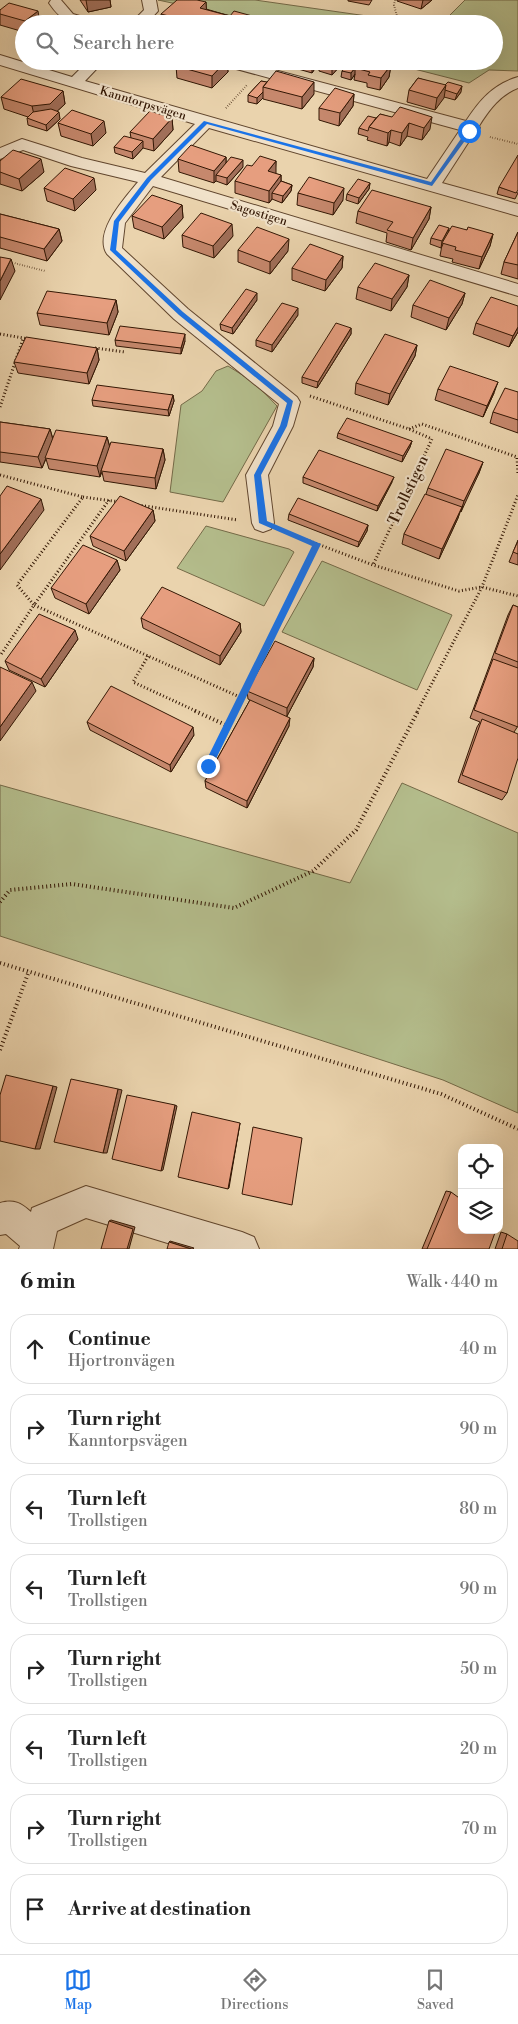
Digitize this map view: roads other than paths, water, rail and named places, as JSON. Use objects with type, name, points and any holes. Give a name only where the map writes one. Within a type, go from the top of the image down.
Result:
[{"type":"street","points":[[147,15],[151,11],[149,0]]},
{"type":"street","points":[[56,3],[67,15]]},
{"type":"street","name":"Kanntorpsvägen","points":[[0,60],[15,65]]},
{"type":"street","name":"Kanntorpsvägen","points":[[32,70],[518,210]]},
{"type":"street","points":[[74,83],[88,70]]},
{"type":"street","points":[[253,70],[470,129]]},
{"type":"street","points":[[432,185],[486,104],[504,88],[518,82]]},
{"type":"street","points":[[209,122],[149,179],[116,222],[113,250],[181,314],[290,402],[283,426],[257,475],[263,523]]},
{"type":"street","name":"Sagostigen","points":[[0,154],[22,144],[77,162],[149,179],[518,290]]},
{"type":"street","points":[[36,1245],[44,1220],[86,1202],[153,1232],[226,1246]]},
{"type":"street","points":[[0,1219],[12,1216],[36,1245]]}]
